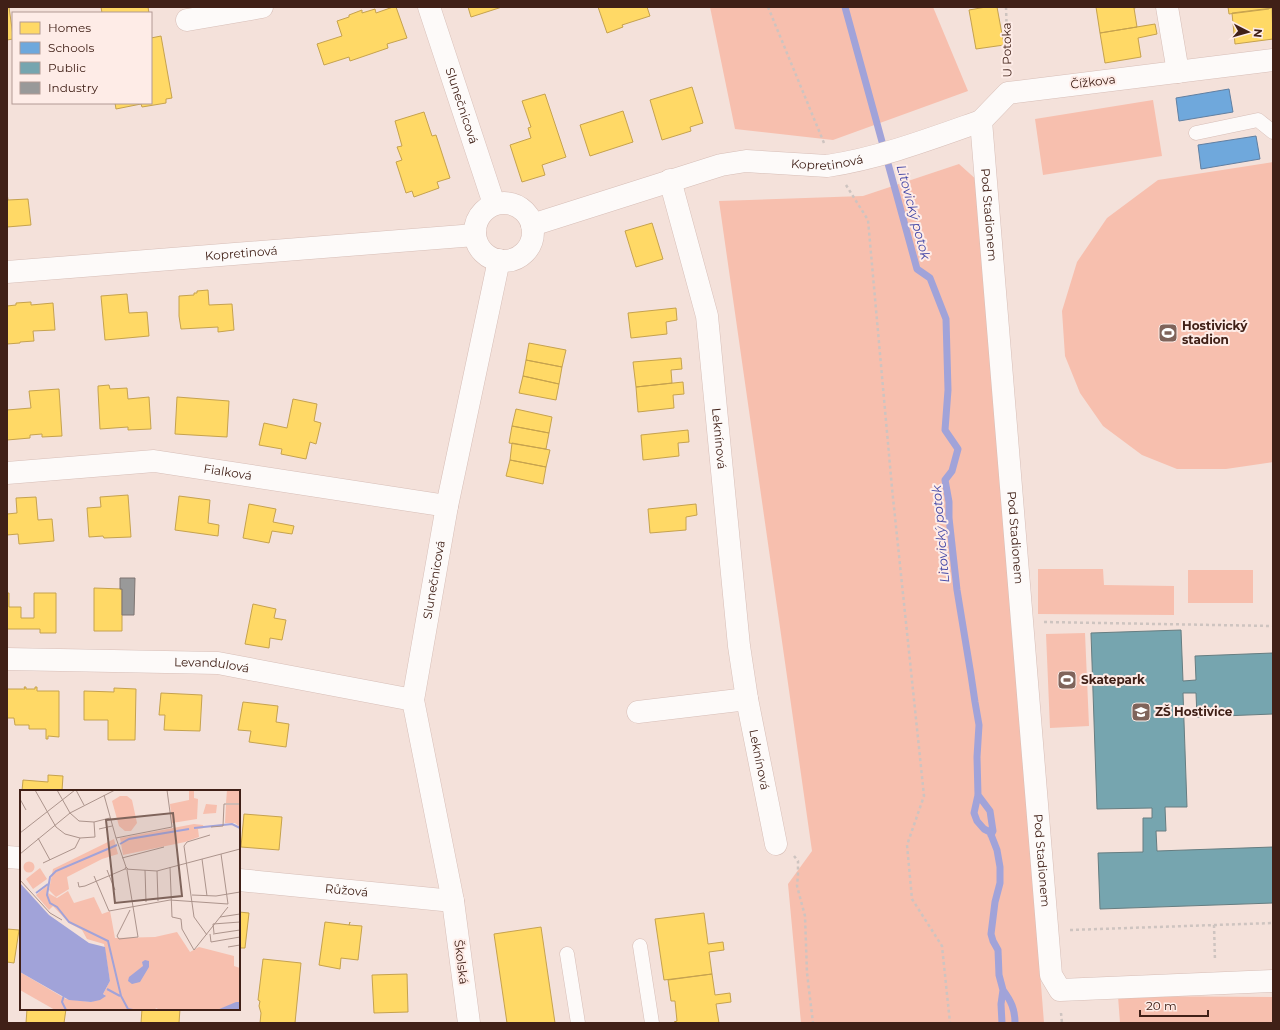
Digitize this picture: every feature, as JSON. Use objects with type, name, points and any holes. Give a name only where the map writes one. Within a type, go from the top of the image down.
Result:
[{"type":"street","points":[[187,20],[262,7]]},
{"type":"street","name":"Slunečnicová","points":[[429,7],[494,204]]},
{"type":"street","points":[[1168,7],[1178,72]]},
{"type":"street","name":"Čížkova","points":[[1008,93],[1273,60]]},
{"type":"street","points":[[981,121],[1008,93]]},
{"type":"street","name":"Kopretinová","points":[[670,180],[721,165],[746,161],[827,166],[855,161],[919,142],[981,121]]},
{"type":"street","name":"Pod Stadionem","points":[[981,121],[1051,975],[1060,990],[1215,983]]},
{"type":"street","points":[[532,225],[670,180]]},
{"type":"street","name":"Leknínová","points":[[670,180],[707,316],[739,646],[747,699],[775,839]]},
{"type":"street","points":[[503,203],[514,205],[523,211],[532,225],[531,242],[525,252],[516,258],[504,261],[493,259],[484,253],[477,244],[475,235],[476,222],[482,212],[494,204],[503,203]]},
{"type":"street","name":"Kopretinová","points":[[7,272],[475,235]]},
{"type":"street","name":"Slunečnicová","points":[[453,901],[413,700],[447,506],[499,260]]},
{"type":"street","name":"Fialková","points":[[7,473],[154,461],[447,506]]},
{"type":"street","name":"Levandulová","points":[[7,659],[218,663],[413,700]]},
{"type":"street","points":[[638,712],[747,699]]},
{"type":"street","points":[[7,857],[20,858]]},
{"type":"street","name":"Růžová","points":[[240,880],[453,901]]},
{"type":"street","name":"Školská","points":[[453,901],[469,1023]]},
{"type":"street","points":[[1215,983],[1273,981]]},
{"type":"lane","points":[[1196,133],[1258,120],[1273,132]]},
{"type":"lane","points":[[640,946],[652,1023]]},
{"type":"lane","points":[[567,954],[578,1023]]},
{"type":"path","points":[[768,7],[833,165],[868,220],[892,488],[924,796],[907,845],[912,899],[942,946],[950,1023]]},
{"type":"path","name":"U Potoka","points":[[1006,7],[1008,93]]},
{"type":"path","points":[[1022,621],[1273,626]]},
{"type":"path","points":[[775,839],[798,860],[797,886],[805,916],[806,973],[813,1023]]},
{"type":"path","points":[[1047,931],[1273,922]]},
{"type":"path","points":[[1214,925],[1215,983]]},
{"type":"shaded area","points":[[710,7],[933,7],[968,91],[833,140],[735,129]]},
{"type":"shaded area","points":[[1153,100],[1162,156],[1043,175],[1035,119]]},
{"type":"shaded area","name":"Hostivický stadion","points":[[1273,162],[1273,462],[1226,469],[1177,469],[1142,455],[1103,426],[1080,393],[1065,356],[1062,311],[1077,262],[1107,218],[1158,180]]},
{"type":"shaded area","points":[[959,164],[978,181],[1044,1023],[801,1023],[788,884],[812,851],[719,201],[863,196]]},
{"type":"shaded area","points":[[1038,569],[1103,569],[1104,585],[1174,586],[1174,615],[1038,614]]},
{"type":"shaded area","points":[[1188,570],[1253,570],[1253,603],[1188,603]]},
{"type":"shaded area","name":"Skatepark","points":[[1085,633],[1089,726],[1050,728],[1046,634]]},
{"type":"shaded area","points":[[1118,996],[1273,997],[1273,1023],[1120,1023]]},
{"type":"building: Homes","points":[[7,7],[9,7],[12,39],[7,40]]},
{"type":"building: Homes","points":[[101,7],[148,7],[149,12],[102,12]]},
{"type":"building: Homes","points":[[396,7],[407,38],[387,44],[388,48],[350,61],[349,57],[324,65],[317,44],[342,36],[337,21],[362,10],[362,13],[375,9],[376,13]]},
{"type":"building: Homes","points":[[468,7],[502,7],[471,17]]},
{"type":"building: Homes","points":[[598,7],[647,7],[650,16],[622,25],[623,27],[607,33]]},
{"type":"building: Homes","points":[[997,7],[1004,45],[976,49],[969,10]]},
{"type":"building: Homes","points":[[1096,7],[1139,7],[1134,8],[1137,27],[1100,33]]},
{"type":"building: Homes","points":[[1228,7],[1269,7],[1269,9],[1229,14]]},
{"type":"building: Homes","points":[[1272,8],[1273,39],[1235,44],[1232,13]]},
{"type":"building: Homes","points":[[1155,24],[1157,34],[1138,38],[1141,57],[1105,63],[1100,33]]},
{"type":"building: Homes","points":[[161,36],[172,98],[166,99],[166,103],[142,107],[141,104],[152,104],[152,38]]},
{"type":"building: Homes","points":[[692,87],[703,123],[690,127],[691,131],[662,140],[650,100]]},
{"type":"building: Homes","points":[[545,94],[566,157],[542,165],[545,175],[522,182],[510,145],[531,138],[528,128],[531,127],[522,101]]},
{"type":"building: Homes","points":[[115,104],[141,104],[116,109]]},
{"type":"building: Homes","points":[[623,111],[633,142],[590,156],[580,125]]},
{"type":"building: Homes","points":[[424,112],[432,136],[436,135],[450,178],[437,182],[439,188],[414,197],[412,191],[406,193],[396,162],[402,160],[397,147],[402,146],[395,121]]},
{"type":"building: Homes","points":[[7,193],[8,200],[28,199],[31,225],[7,227]]},
{"type":"building: Homes","points":[[652,223],[663,259],[636,267],[625,231]]},
{"type":"building: Homes","points":[[208,290],[209,305],[232,304],[234,330],[218,332],[218,327],[181,329],[179,316],[179,296],[194,295],[197,291]]},
{"type":"building: Homes","points":[[127,294],[129,313],[147,312],[149,336],[105,340],[101,296]]},
{"type":"building: Homes","points":[[31,302],[31,305],[53,303],[55,330],[33,331],[34,341],[7,344],[7,306],[16,305],[16,303]]},
{"type":"building: Homes","points":[[676,308],[677,320],[666,322],[667,334],[631,338],[628,313]]},
{"type":"building: Homes","points":[[529,343],[566,350],[562,367],[526,360]]},
{"type":"building: Homes","points":[[681,358],[682,369],[671,370],[672,383],[636,387],[633,362]]},
{"type":"building: Homes","points":[[526,360],[562,367],[559,384],[523,376]]},
{"type":"building: Homes","points":[[523,376],[559,384],[556,400],[519,393]]},
{"type":"building: Homes","points":[[683,382],[684,394],[673,395],[674,408],[638,412],[636,387]]},
{"type":"building: Homes","points":[[109,385],[110,389],[127,388],[128,399],[149,397],[151,429],[128,430],[128,427],[100,429],[98,386]]},
{"type":"building: Homes","points":[[59,389],[62,436],[42,437],[42,434],[30,435],[30,438],[7,440],[7,410],[31,408],[29,391]]},
{"type":"building: Homes","points":[[177,397],[229,401],[227,437],[175,434]]},
{"type":"building: Homes","points":[[293,399],[317,404],[314,421],[321,423],[316,444],[310,442],[306,459],[281,454],[282,449],[259,445],[264,423],[287,428]]},
{"type":"building: Homes","points":[[516,409],[552,417],[549,433],[512,426]]},
{"type":"building: Homes","points":[[512,426],[549,433],[546,449],[509,443]]},
{"type":"building: Homes","points":[[688,430],[689,442],[678,443],[679,456],[643,460],[641,435]]},
{"type":"building: Homes","points":[[512,443],[550,450],[546,467],[510,460]]},
{"type":"building: Homes","points":[[510,460],[546,467],[543,484],[506,476]]},
{"type":"building: Homes","points":[[128,495],[131,537],[89,537],[87,508],[101,507],[100,497]]},
{"type":"building: Homes","points":[[179,496],[210,500],[208,523],[219,525],[218,536],[175,530]]},
{"type":"building: Homes","points":[[36,497],[38,520],[52,519],[54,541],[19,544],[18,534],[7,535],[7,514],[17,513],[16,498]]},
{"type":"building: Homes","points":[[249,504],[276,509],[273,522],[294,526],[292,534],[272,531],[269,543],[243,538]]},
{"type":"building: Homes","points":[[696,504],[697,515],[686,517],[686,530],[650,533],[648,509]]},
{"type":"building: Homes","points":[[94,588],[122,589],[122,631],[94,631]]},
{"type":"building: Homes","points":[[7,593],[9,593],[9,607],[21,607],[21,618],[34,618],[34,593],[56,593],[56,633],[40,633],[40,629],[7,629]]},
{"type":"building: Homes","points":[[253,604],[276,609],[274,618],[286,620],[282,640],[270,638],[269,648],[245,644]]},
{"type":"building: Homes","points":[[24,687],[26,687],[26,689],[35,689],[35,687],[37,687],[37,691],[59,691],[59,737],[48,736],[48,739],[46,739],[46,729],[29,729],[29,725],[15,725],[14,718],[7,718],[7,689],[25,689]]},
{"type":"building: Homes","points":[[114,688],[136,689],[135,740],[108,740],[108,720],[84,720],[84,691],[114,692]]},
{"type":"building: Homes","points":[[161,693],[202,695],[200,731],[164,730],[165,715],[159,715]]},
{"type":"building: Homes","points":[[243,702],[278,706],[276,722],[289,724],[286,747],[249,742],[251,731],[238,730]]},
{"type":"building: Homes","points":[[48,775],[63,776],[62,790],[22,790],[23,780],[48,782]]},
{"type":"building: Homes","points":[[244,814],[282,817],[279,850],[241,847]]},
{"type":"building: Homes","points":[[240,912],[249,913],[245,948],[240,948]]},
{"type":"building: Homes","points":[[704,913],[708,944],[723,942],[724,950],[709,952],[712,974],[664,980],[655,919]]},
{"type":"building: Homes","points":[[325,922],[362,926],[358,960],[341,958],[340,969],[319,965]]},
{"type":"building: Homes","points":[[541,927],[555,1023],[507,1023],[494,934]]},
{"type":"building: Homes","points":[[7,929],[19,930],[14,963],[7,962]]},
{"type":"building: Homes","points":[[263,959],[301,963],[295,1023],[260,1023],[260,1001],[258,1000]]},
{"type":"building: Homes","points":[[407,974],[408,1012],[374,1013],[372,975]]},
{"type":"building: Homes","points":[[712,974],[715,995],[730,993],[731,1002],[716,1004],[719,1023],[674,1023],[677,1021],[675,1001],[671,1001],[668,980]]},
{"type":"building: Homes","points":[[27,1010],[66,1010],[64,1023],[26,1023]]},
{"type":"building: Homes","points":[[142,1010],[180,1010],[179,1023],[141,1023]]},
{"type":"building: Schools","points":[[1229,89],[1233,112],[1179,121],[1176,98]]},
{"type":"building: Schools","points":[[1256,136],[1260,159],[1201,169],[1198,145]]},
{"type":"building: Public","points":[[1181,630],[1183,681],[1196,680],[1195,656],[1273,653],[1273,714],[1197,717],[1196,693],[1183,693],[1187,807],[1165,807],[1166,831],[1156,831],[1157,851],[1273,847],[1273,903],[1100,909],[1098,853],[1143,852],[1143,818],[1152,818],[1152,808],[1097,809],[1091,633]]},
{"type":"building: Industry","points":[[120,578],[135,578],[134,615],[122,615],[122,589],[120,589]]},
{"type":"waterway","name":"Litovický potok","points":[[845,7],[917,269],[930,278],[946,319],[948,390],[945,430],[958,449],[952,471],[945,480],[949,502],[949,518],[957,590],[979,725],[977,757],[978,795],[974,813],[977,821],[984,829],[990,832],[997,850],[1000,867],[1000,883],[995,902],[991,934],[998,950],[999,975],[1003,990],[1001,1004],[1002,1023]]},
{"type":"waterway","points":[[978,795],[990,811],[993,831],[991,835]]},
{"type":"waterway","points":[[1003,990],[1012,1005],[1015,1023]]},
{"type":"place","name":"Hostivický stadion","points":[[1168,333]]},
{"type":"place","name":"Skatepark","points":[[1067,680]]},
{"type":"place","name":"ZŠ Hostivice","points":[[1141,712]]}]
